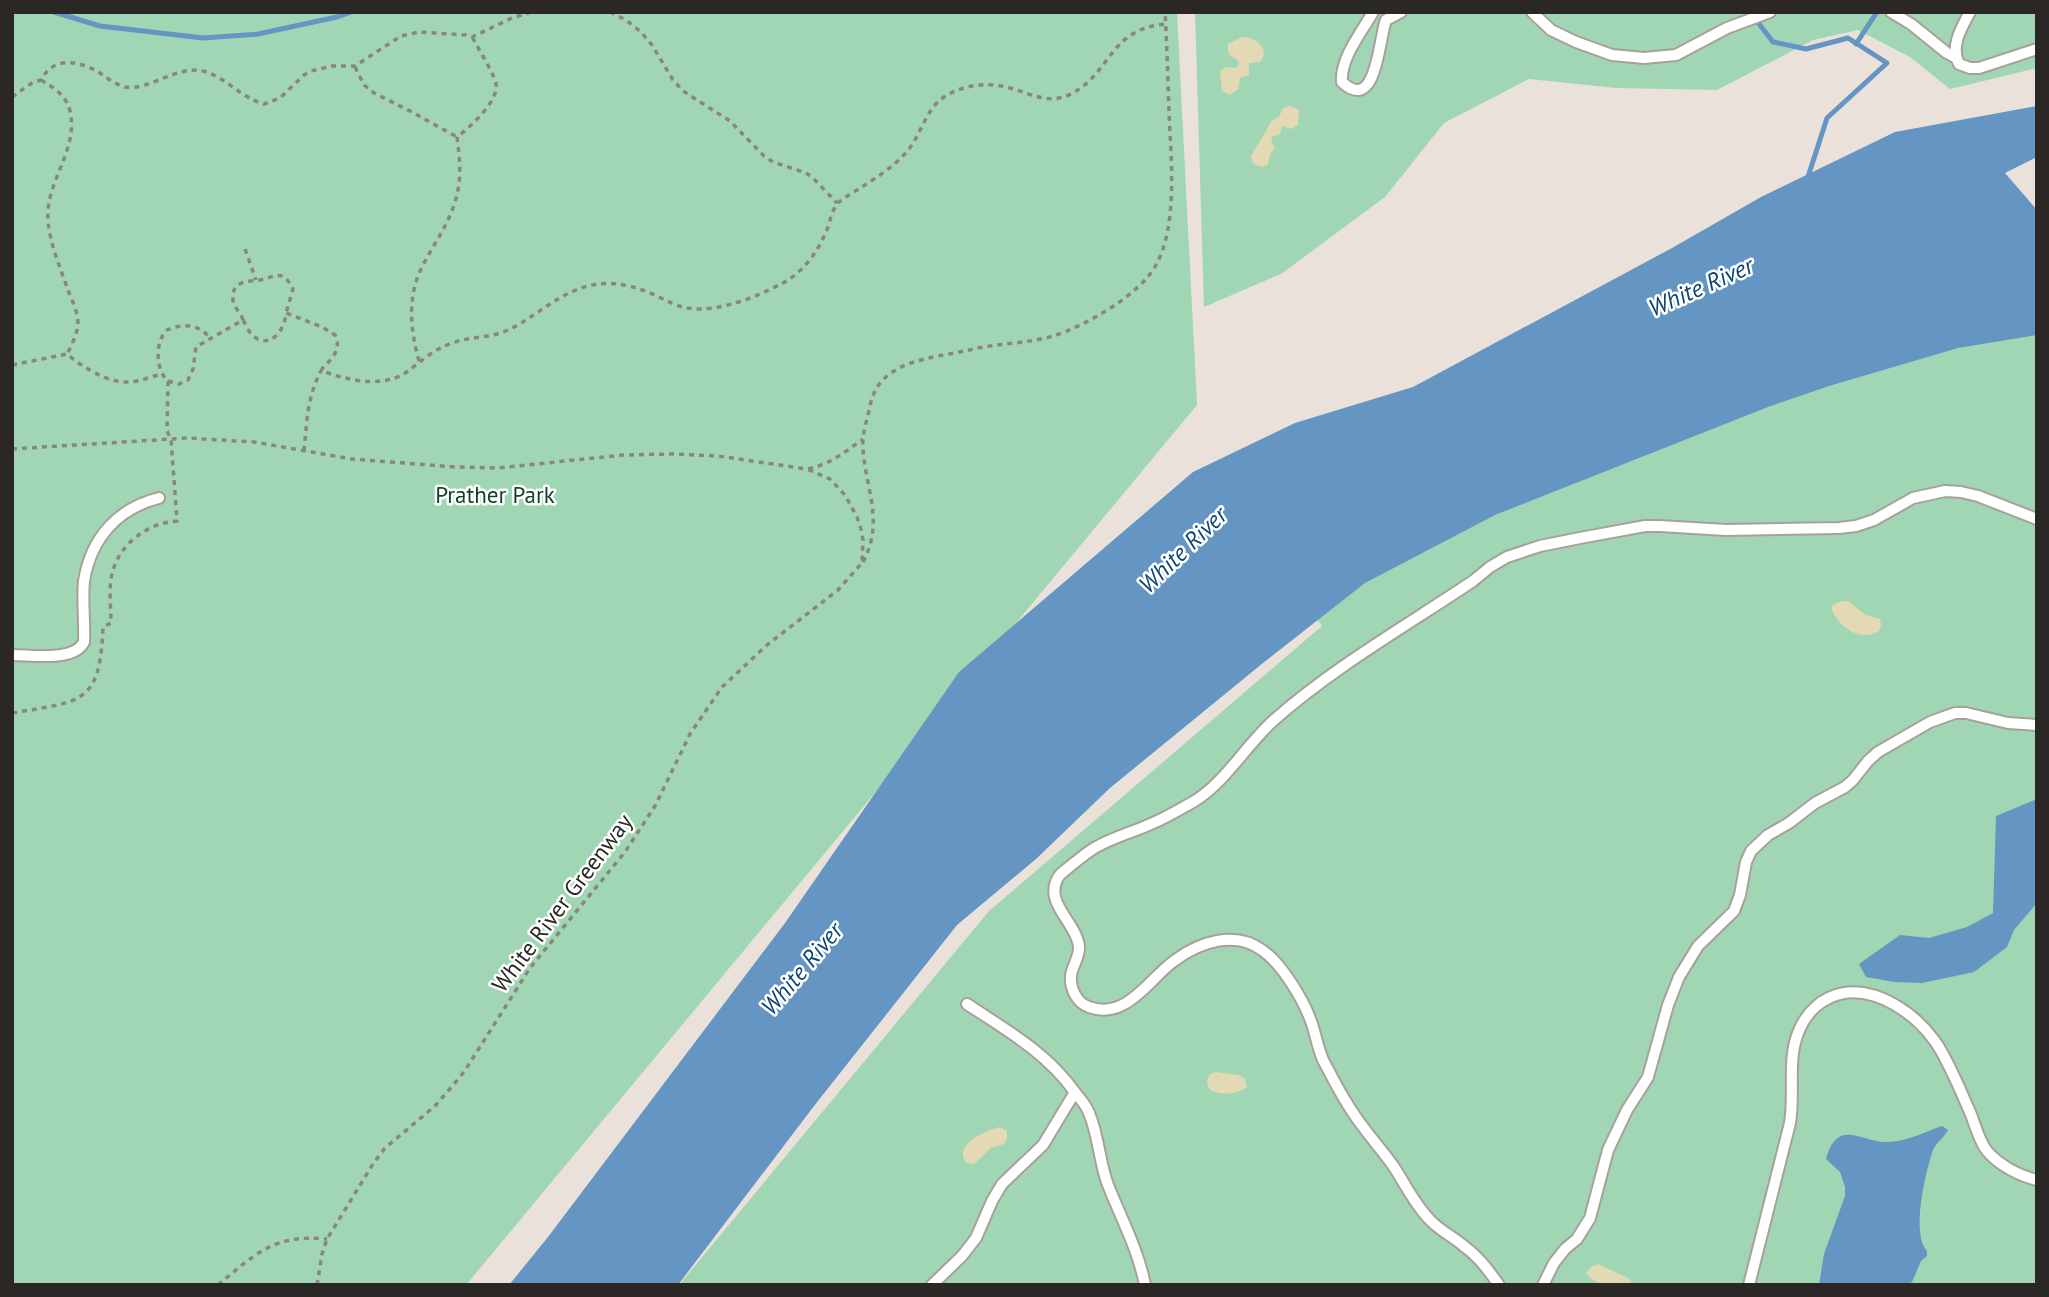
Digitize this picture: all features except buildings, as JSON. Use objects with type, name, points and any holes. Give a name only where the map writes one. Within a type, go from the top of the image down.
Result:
[{"type":"lane","points":[[1373,12],[1344,62],[1341,74],[1342,82],[1355,90],[1364,88],[1373,76],[1386,20],[1401,12]]},
{"type":"lane","points":[[1532,12],[1551,30],[1576,42],[1612,55],[1644,58],[1676,55],[1727,28],[1769,12]]},
{"type":"lane","points":[[1891,12],[1956,58]]},
{"type":"lane","points":[[1969,12],[1954,51],[1959,64],[1979,68],[2037,49]]},
{"type":"lane","points":[[1499,1285],[1475,1255],[1429,1219],[1348,1107],[1322,1057],[1303,1004],[1278,964],[1265,951],[1251,942],[1237,938],[1212,943],[1187,952],[1172,962],[1133,1000],[1112,1008],[1090,1008],[1076,997],[1073,991],[1071,974],[1079,954],[1079,944],[1055,899],[1055,887],[1060,876],[1099,845],[1158,821],[1206,793],[1272,721],[1490,567],[1518,552],[1645,526],[1726,530],[1856,526],[1874,520],[1913,498],[1945,491],[1978,496],[2037,519]]},
{"type":"lane","points":[[12,655],[65,655],[82,647],[84,582],[93,554],[112,522],[123,512],[145,501],[159,498]]},
{"type":"lane","points":[[1543,1285],[1553,1263],[1577,1239],[1590,1218],[1608,1150],[1627,1110],[1648,1077],[1668,1005],[1679,977],[1698,946],[1734,911],[1751,851],[1768,835],[1809,807],[1845,787],[1878,752],[1930,722],[1955,713],[1966,713],[2008,723],[2037,725]]},
{"type":"lane","points":[[1749,1285],[1790,1123],[1796,1036],[1808,1014],[1830,997],[1841,993],[1865,993],[1903,1010],[1935,1041],[1986,1150],[2009,1169],[2037,1180]]},
{"type":"lane","points":[[967,1003],[1047,1059],[1067,1080],[1089,1111],[1106,1181],[1140,1258],[1145,1285]]},
{"type":"lane","points":[[932,1285],[976,1238],[1002,1184],[1043,1145],[1075,1092]]},
{"type":"path","points":[[12,97],[25,86],[41,80],[47,70],[61,63],[89,68],[118,85],[130,87],[195,70],[215,76],[264,104],[280,98],[311,71],[331,66],[355,66],[410,33],[443,33],[472,37],[531,12]]},
{"type":"path","points":[[610,12],[641,32],[683,91],[730,121],[753,147],[773,162],[812,177],[837,203]]},
{"type":"path","name":"White River Greenway","points":[[317,1285],[327,1239],[373,1164],[385,1148],[435,1106],[464,1072],[530,968],[606,877],[643,827],[681,748],[722,687],[758,653],[832,596],[862,564],[869,551],[874,528],[863,439],[875,390],[898,369],[918,361],[979,347],[1056,335],[1109,309],[1139,287],[1153,271],[1165,243],[1171,215],[1165,12]]},
{"type":"path","points":[[322,369],[352,380],[374,382],[397,376],[454,342],[506,331],[573,291],[593,285],[608,283],[629,286],[686,308],[724,305],[755,295],[800,272],[817,250],[837,203],[900,159],[916,138],[931,109],[951,93],[974,86],[992,85],[1011,88],[1038,98],[1061,98],[1090,80],[1122,41],[1140,30],[1166,24]]},
{"type":"path","points":[[457,137],[470,127],[489,105],[497,86],[472,37]]},
{"type":"path","points":[[355,66],[364,85],[374,93],[457,137]]},
{"type":"path","points":[[41,80],[62,95],[71,116],[71,132],[50,196],[48,218],[52,246],[78,320],[75,337],[67,354]]},
{"type":"path","points":[[419,361],[412,331],[414,289],[455,202],[461,167],[457,137]]},
{"type":"path","points":[[245,249],[256,280]]},
{"type":"path","points":[[275,274],[284,276],[293,293],[284,327],[279,334],[268,340],[251,334],[235,305],[234,292],[237,285],[256,280],[275,274]]},
{"type":"path","points":[[286,313],[322,327],[335,335],[338,345],[337,351],[313,385],[304,451]]},
{"type":"path","points":[[168,381],[179,384],[188,380],[193,369],[196,347],[243,320]]},
{"type":"path","points":[[12,365],[67,354],[103,376],[119,382],[133,382],[161,374]]},
{"type":"path","points":[[12,449],[187,438],[254,442],[352,459],[467,467],[505,467],[623,455],[718,456],[807,469],[830,480],[845,495],[857,517],[863,540],[862,564]]},
{"type":"path","points":[[807,469],[836,459],[863,439]]},
{"type":"path","points":[[218,1285],[262,1250],[277,1242],[303,1238],[327,1239]]},
{"type":"green space","name":"Prather Park","points":[[12,12],[1177,12],[1197,405],[466,1285],[12,1285]]},
{"type":"green space","points":[[1195,12],[2037,12],[2037,68],[1950,89],[1910,57],[1858,30],[1813,40],[1717,90],[1616,88],[1529,79],[1444,123],[1385,197],[1281,274],[1204,307]]},
{"type":"green space","points":[[2037,213],[2037,1285],[679,1285],[989,911],[1322,626],[1296,592]]},
{"type":"sand","points":[[1242,37],[1257,41],[1264,53],[1260,62],[1249,63],[1249,75],[1240,78],[1238,89],[1230,95],[1222,91],[1220,71],[1225,67],[1236,68],[1239,63],[1229,54],[1228,44]]},
{"type":"sand","points":[[1290,106],[1299,110],[1298,125],[1291,129],[1283,126],[1279,135],[1273,136],[1271,141],[1275,148],[1270,154],[1268,165],[1262,167],[1253,164],[1251,156],[1271,121],[1279,117],[1283,108]]},
{"type":"sand","points":[[1848,601],[1866,615],[1880,619],[1879,631],[1857,634],[1844,626],[1831,607]]},
{"type":"sand","points":[[1215,1072],[1239,1075],[1245,1079],[1247,1087],[1230,1093],[1212,1091],[1207,1081],[1210,1074]]},
{"type":"sand","points":[[1000,1127],[1007,1131],[1004,1144],[991,1148],[974,1164],[966,1163],[963,1156],[967,1144],[979,1135]]},
{"type":"sand","points":[[1598,1264],[1628,1278],[1631,1285],[1595,1282],[1586,1273]]},
{"type":"water","name":"White River","points":[[2037,106],[2037,157],[2005,173],[2037,210],[2037,335],[1958,348],[1768,407],[1495,515],[1365,583],[1110,788],[1036,859],[957,925],[814,1106],[678,1285],[509,1285],[785,923],[959,672],[1193,472],[1295,423],[1413,387],[1672,248],[1761,197],[1895,132]]},
{"type":"water","points":[[2037,799],[2037,903],[2014,930],[2007,947],[1974,972],[1922,983],[1866,977],[1859,964],[1900,935],[1929,938],[1967,927],[1993,913],[1996,816]]},
{"type":"water","points":[[1942,1126],[1948,1130],[1933,1150],[1921,1204],[1920,1232],[1927,1256],[1921,1261],[1912,1282],[1905,1285],[1819,1285],[1824,1254],[1845,1196],[1840,1172],[1826,1159],[1837,1138],[1852,1135],[1889,1142]]},
{"type":"waterway","points":[[54,12],[100,26],[203,38],[258,34],[351,12]]},
{"type":"waterway","points":[[1750,12],[1773,42],[1806,49],[1848,38],[1887,63],[1827,118],[1807,180]]},
{"type":"waterway","points":[[1856,44],[1877,12]]}]
